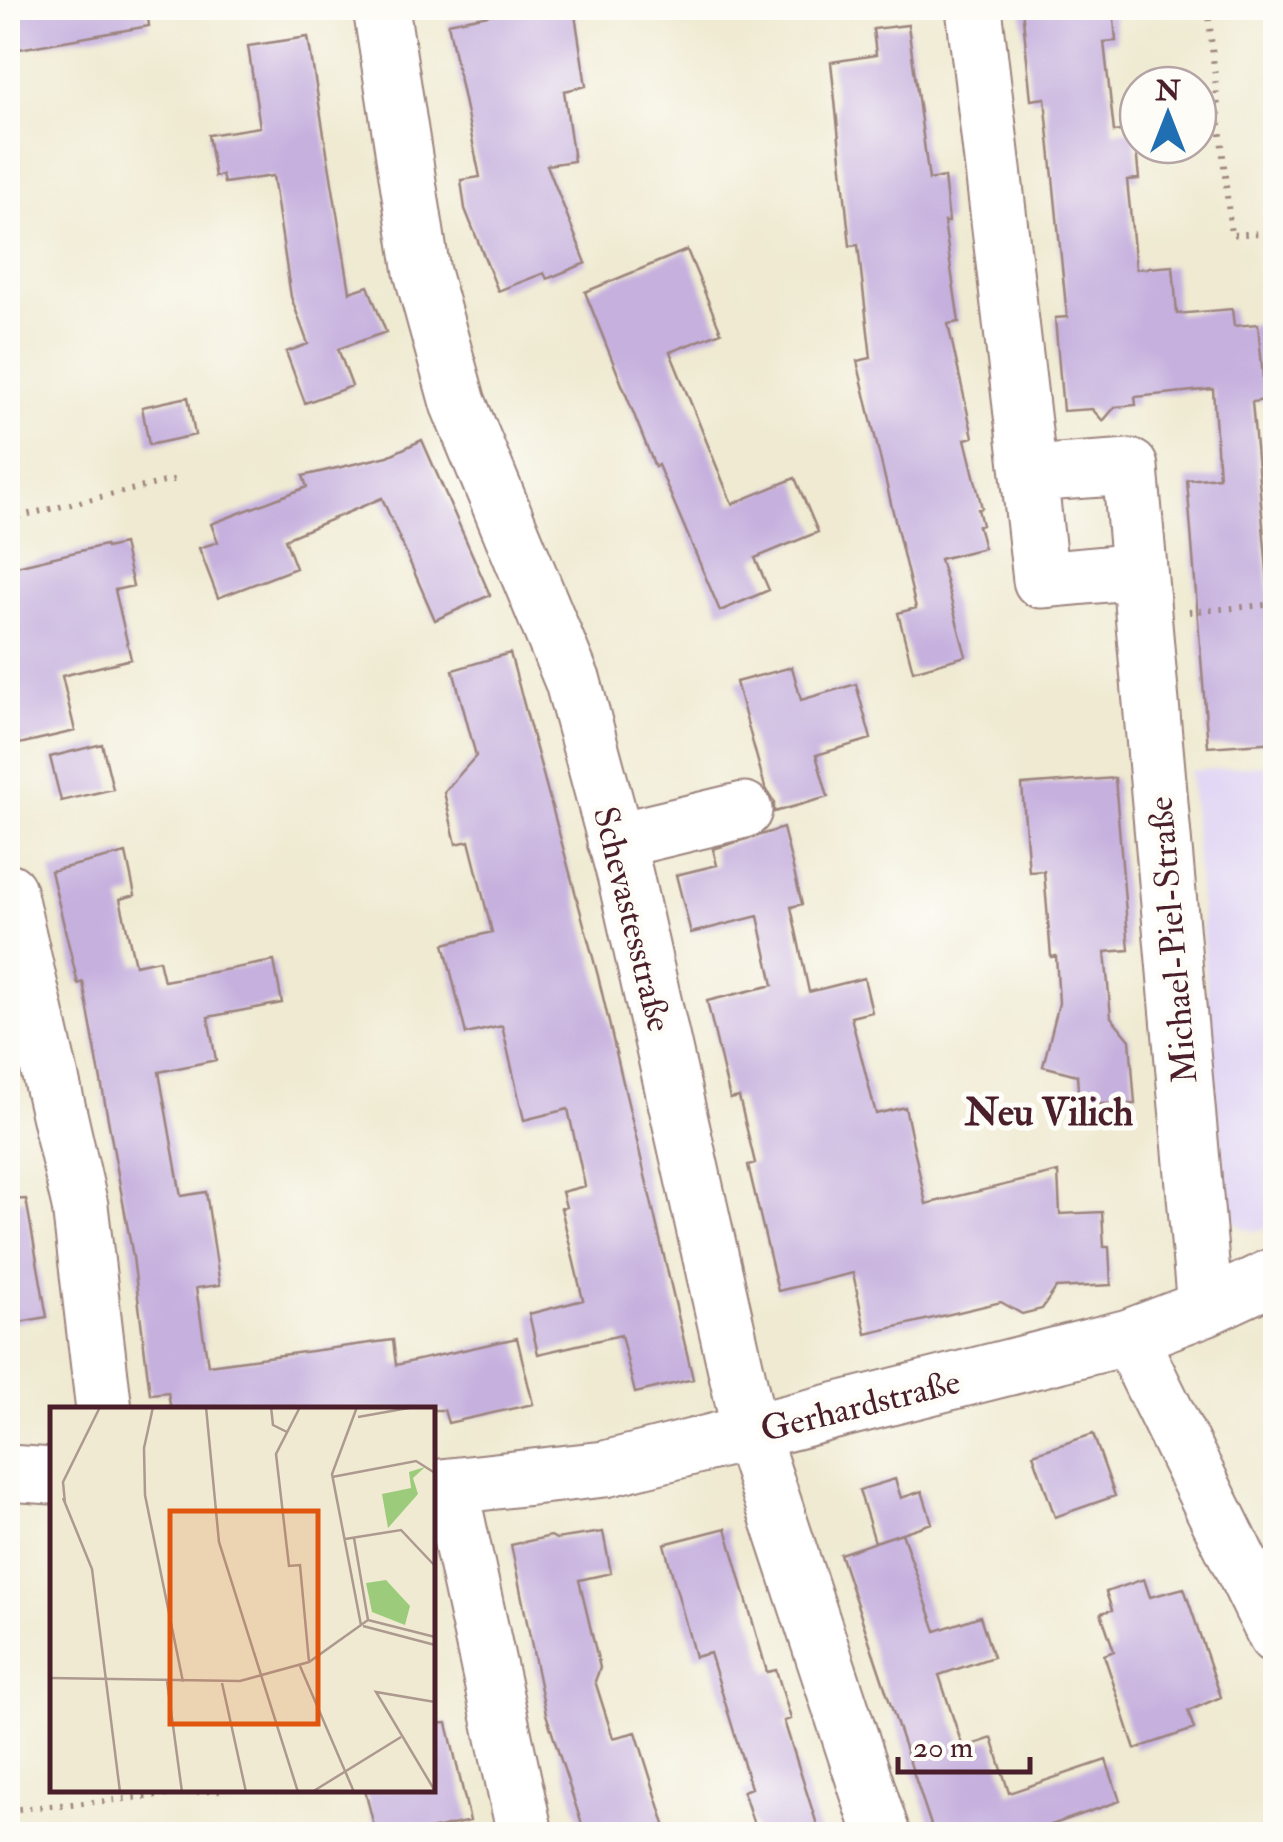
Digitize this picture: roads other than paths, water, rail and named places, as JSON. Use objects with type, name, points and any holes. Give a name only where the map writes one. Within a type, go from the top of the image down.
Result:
[{"type":"street","name":"Schevastesstraße","points":[[381,8],[422,272],[458,403],[573,682],[620,858],[750,1432],[882,1834]]},
{"type":"street","points":[[974,8],[1041,580],[1141,594]]},
{"type":"street","name":"Michael-Piel-Straße","points":[[1029,474],[1130,467],[1205,1308]]},
{"type":"street","points":[[620,858],[674,827],[744,810]]},
{"type":"street","points":[[8,892],[80,1206],[104,1407]]},
{"type":"street","name":"Gerhardstraße","points":[[441,1488],[604,1469],[1129,1337],[1276,1275]]},
{"type":"street","points":[[1129,1337],[1276,1636]]},
{"type":"street","points":[[8,1473],[50,1476]]},
{"type":"street","points":[[441,1488],[525,1834]]},
{"type":"district","name":"Neu Vilich","points":[[1049,1112]]}]
